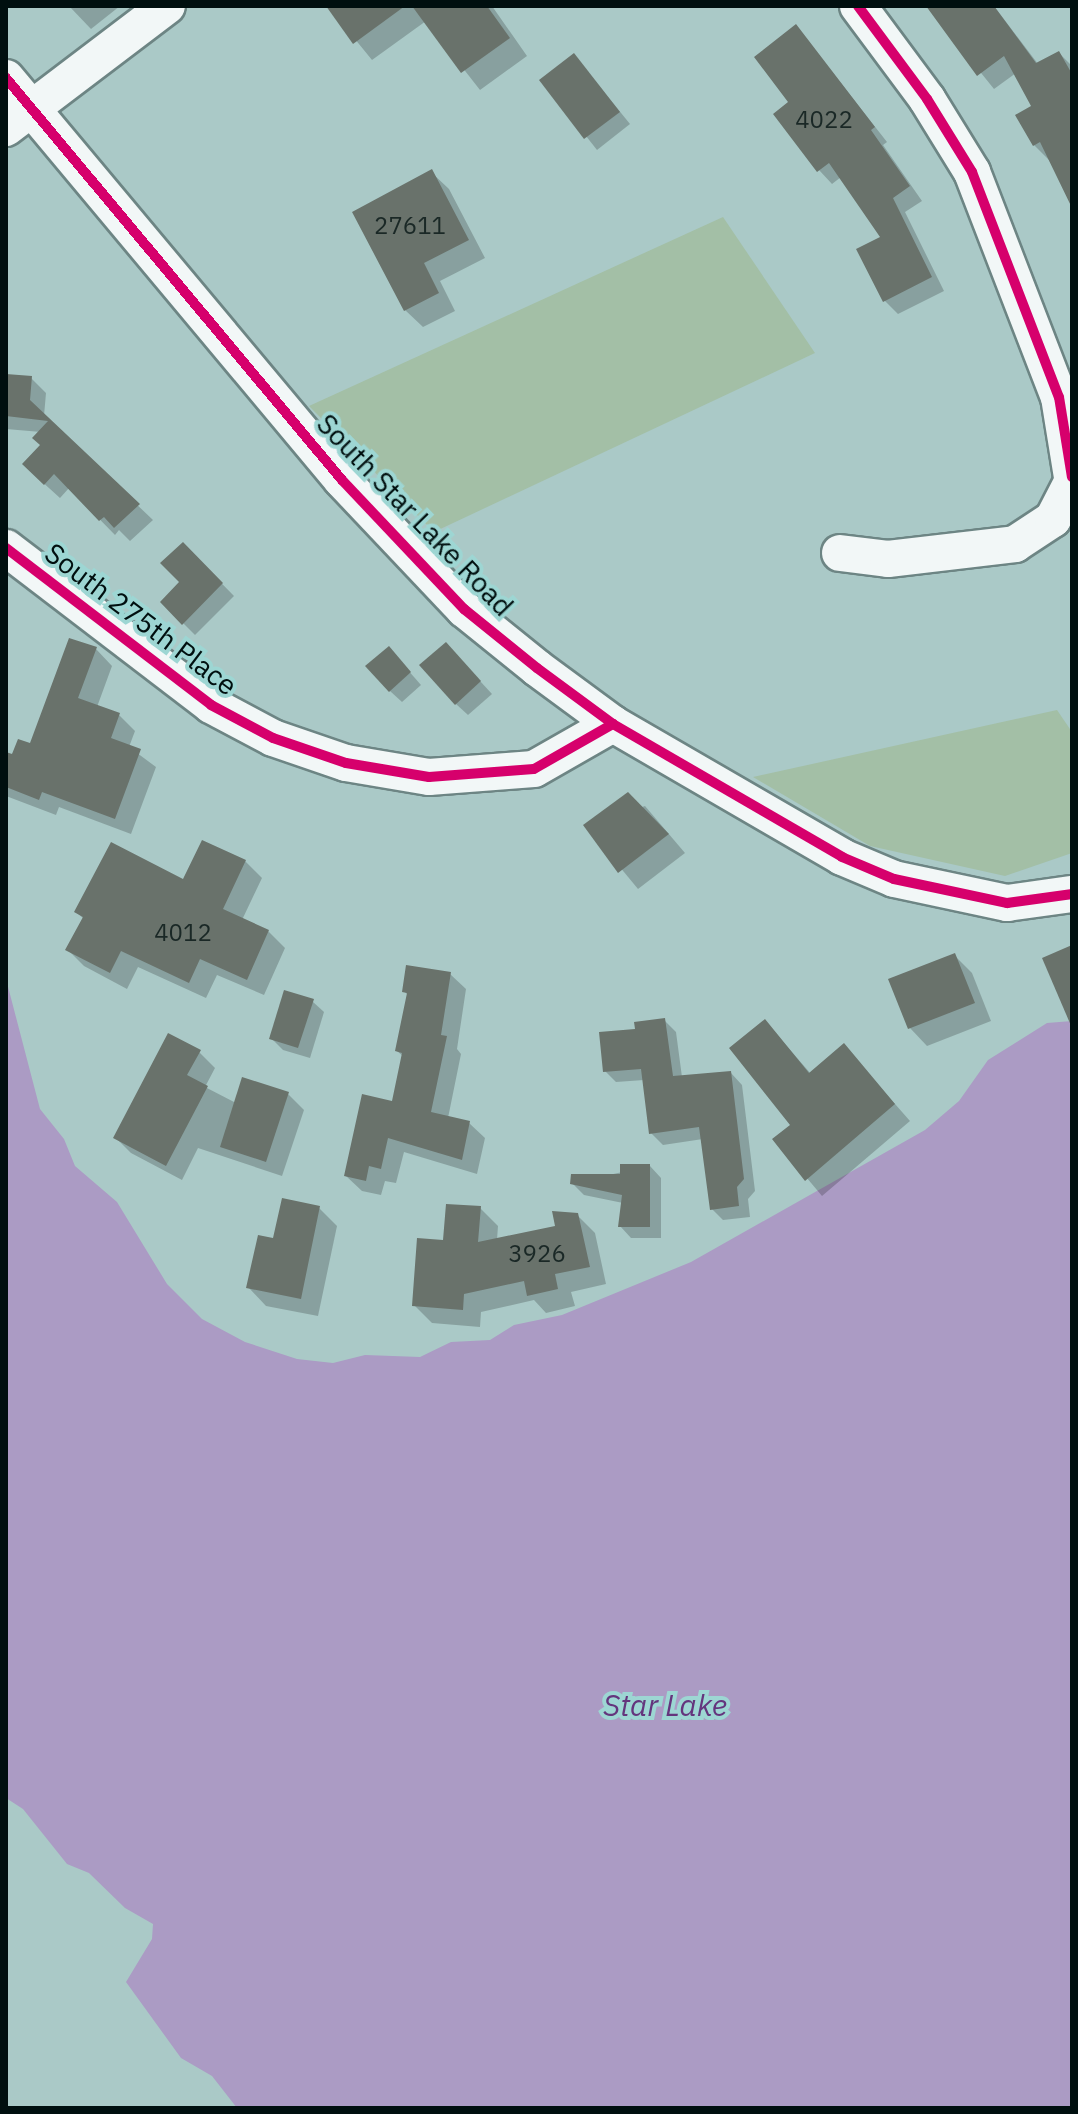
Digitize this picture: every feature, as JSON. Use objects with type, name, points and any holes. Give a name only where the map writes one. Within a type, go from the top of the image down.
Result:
[{"type":"street","points":[[18,119],[167,6]]},
{"type":"street","points":[[840,553],[888,559],[1015,544],[1053,519],[1072,480],[1059,397],[972,172],[927,99],[858,6]]},
{"type":"street","name":"South Star Lake Road","points":[[6,78],[18,119],[394,535],[464,609],[613,724],[781,825],[894,879],[1007,903],[1072,894]]},
{"type":"street","name":"South 275th Place","points":[[6,548],[211,705],[273,738],[346,763],[429,777],[534,769],[613,724]]},
{"type":"green space","points":[[723,217],[815,353],[434,532],[309,406]]},
{"type":"green space","points":[[1057,710],[1072,732],[1072,853],[1005,876],[870,846],[753,777]]},
{"type":"water","name":"Star Lake","points":[[6,979],[40,1109],[64,1139],[75,1166],[117,1202],[167,1284],[202,1319],[245,1342],[297,1359],[333,1363],[365,1355],[420,1357],[451,1342],[490,1340],[514,1325],[562,1315],[691,1262],[925,1130],[959,1101],[988,1060],[1047,1023],[1072,1021],[1072,2108],[237,2108],[212,2076],[181,2058],[126,1982],[152,1939],[153,1924],[125,1908],[89,1873],[67,1864],[23,1809],[6,1798]]},
{"type":"building","points":[[326,6],[405,6],[353,44]]},
{"type":"building","points":[[412,6],[487,6],[510,38],[461,73]]},
{"type":"building","points":[[926,6],[994,6],[1036,63],[1059,51],[1072,74],[1072,208],[1040,142],[1033,146],[1015,115],[1031,106],[1004,56],[977,76]]},
{"type":"building","points":[[796,24],[875,127],[871,130],[910,186],[893,198],[932,277],[883,302],[856,249],[880,237],[829,163],[817,172],[773,114],[788,102],[754,57]]},
{"type":"building","points":[[574,53],[620,112],[584,139],[539,80]]},
{"type":"building","points":[[432,169],[469,240],[424,263],[439,293],[404,311],[352,212]]},
{"type":"building","points":[[6,374],[32,376],[30,400],[140,504],[114,528],[104,517],[99,521],[54,474],[44,485],[22,464],[40,445],[32,438],[48,421],[6,416]]},
{"type":"building","points":[[183,542],[223,583],[182,625],[160,602],[179,582],[160,563]]},
{"type":"building","points":[[69,638],[97,647],[78,698],[120,713],[111,738],[141,749],[115,819],[42,792],[39,800],[6,787],[6,752],[12,754],[18,739],[30,743]]},
{"type":"building","points":[[446,642],[481,681],[455,705],[419,665]]},
{"type":"building","points":[[389,646],[411,672],[389,692],[365,666]]},
{"type":"building","points":[[628,792],[669,834],[618,873],[583,825]]},
{"type":"building","points":[[202,840],[246,860],[223,909],[269,930],[247,980],[200,959],[189,983],[121,951],[110,973],[65,950],[83,917],[74,912],[111,842],[183,879]]},
{"type":"building","points":[[1072,945],[1072,1028],[1042,958]]},
{"type":"building","points":[[955,953],[975,1003],[908,1029],[888,979]]},
{"type":"building","points":[[406,965],[451,972],[441,1035],[447,1036],[431,1112],[470,1121],[462,1160],[388,1138],[381,1169],[369,1166],[366,1181],[344,1176],[362,1094],[392,1101],[402,1053],[395,1051],[407,993],[402,992]]},
{"type":"building","points":[[284,990],[314,999],[298,1048],[269,1039]]},
{"type":"building","points":[[665,1018],[673,1076],[731,1071],[744,1179],[737,1187],[739,1206],[710,1210],[699,1127],[649,1134],[641,1069],[603,1072],[599,1032],[635,1029],[634,1022]]},
{"type":"building","points":[[765,1019],[809,1073],[844,1043],[895,1104],[805,1181],[772,1139],[790,1125],[729,1048]]},
{"type":"building","points":[[168,1033],[201,1050],[187,1075],[208,1086],[166,1166],[113,1138]]},
{"type":"building","points":[[242,1077],[289,1092],[266,1162],[220,1147]]},
{"type":"building","points":[[620,1164],[650,1164],[650,1227],[618,1227],[622,1195],[570,1184],[571,1174],[620,1174]]},
{"type":"building","points":[[282,1198],[320,1206],[301,1299],[246,1288],[258,1235],[273,1238]]},
{"type":"building","points":[[446,1204],[481,1206],[478,1242],[555,1226],[552,1211],[578,1213],[590,1267],[555,1274],[558,1289],[527,1296],[524,1281],[464,1294],[463,1310],[412,1306],[417,1238],[443,1240]]},
{"type":"cycle path","points":[[858,6],[927,99],[972,172],[1059,397],[1072,477]]},
{"type":"cycle path","points":[[6,78],[342,480],[464,609],[537,668],[613,724],[842,857],[894,879],[1007,903],[1072,894]]},
{"type":"cycle path","points":[[6,548],[211,705],[273,738],[346,763],[429,777],[534,769],[613,724]]}]
